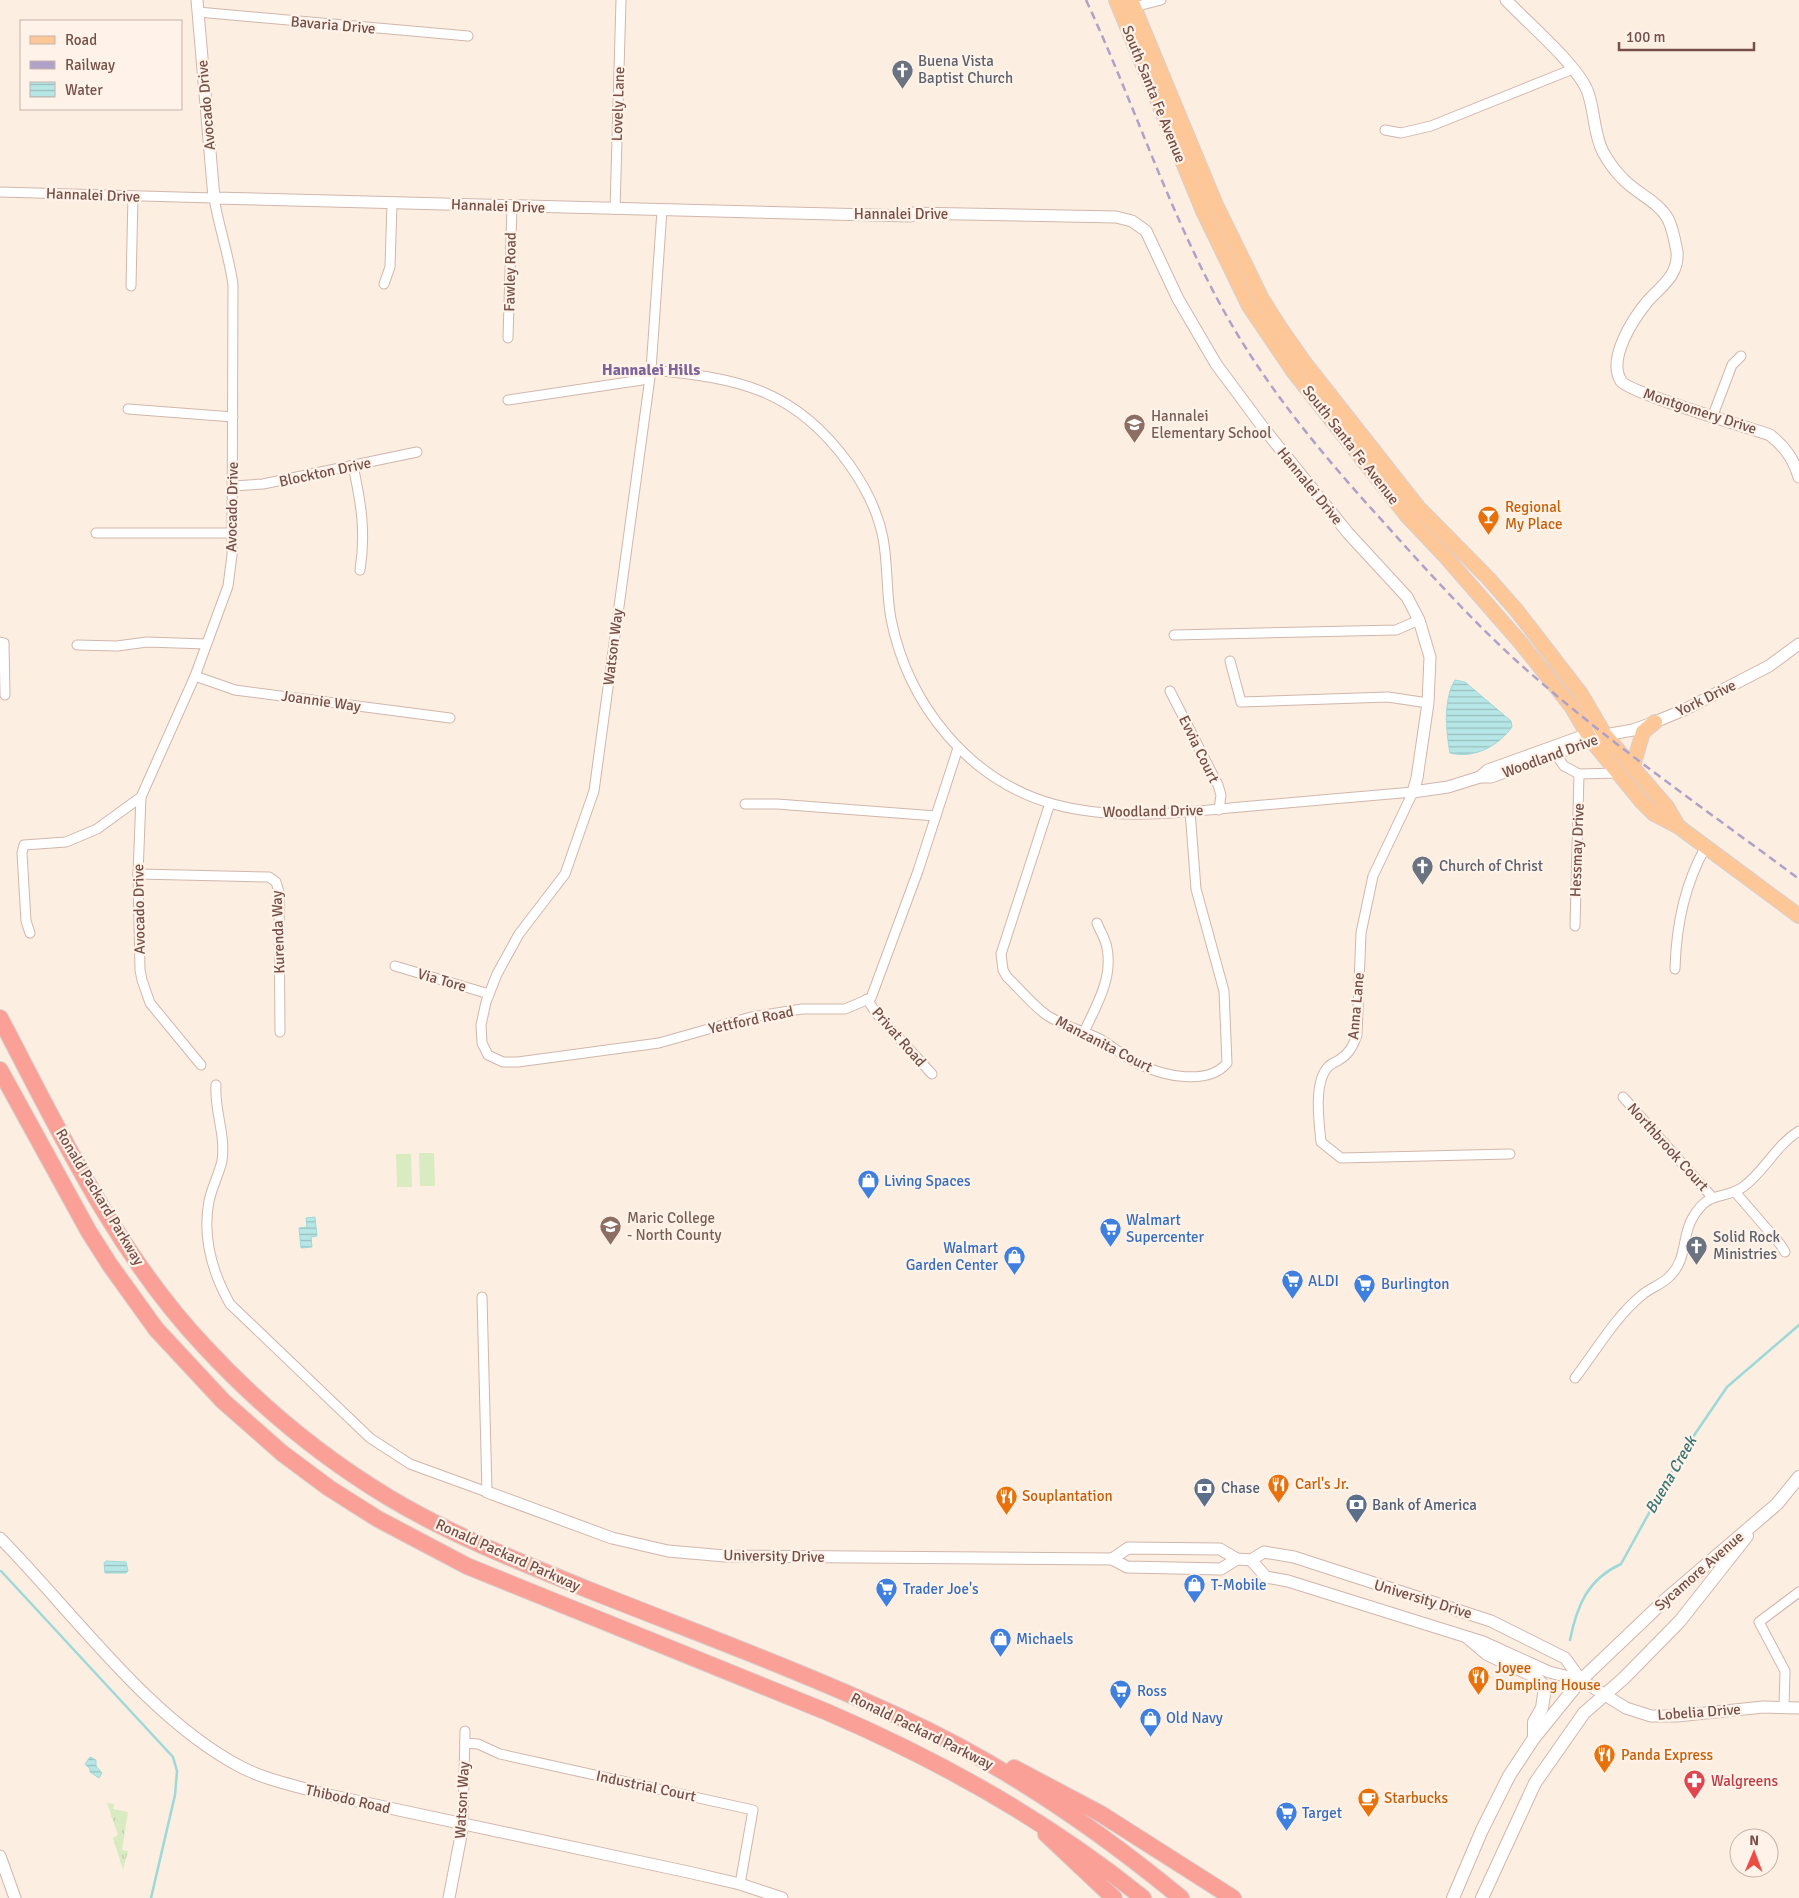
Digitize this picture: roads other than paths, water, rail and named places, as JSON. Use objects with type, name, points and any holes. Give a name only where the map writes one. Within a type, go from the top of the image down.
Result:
[{"type":"highway","name":"Ronald Packard Parkway","points":[[0,1018],[114,1227],[163,1298],[203,1345],[236,1379],[317,1449],[389,1498],[468,1540],[850,1695],[920,1727],[1046,1798],[1098,1833],[1181,1898]]},
{"type":"highway","name":"Ronald Packard Parkway","points":[[0,1070],[89,1232],[156,1329],[223,1401],[282,1453],[329,1488],[378,1519],[467,1566],[881,1735],[952,1770],[1032,1817],[1084,1852],[1143,1898]]},
{"type":"highway","points":[[920,1727],[1038,1779],[1127,1829],[1233,1898]]},
{"type":"highway","points":[[1032,1817],[1054,1844],[1114,1898]]},
{"type":"main road","name":"South Santa Fe Avenue","points":[[1116,0],[1203,211],[1249,306],[1293,371],[1374,476],[1407,516],[1468,582],[1570,706],[1590,738],[1617,773],[1654,814],[1679,827],[1799,916]]},
{"type":"main road","name":"South Santa Fe Avenue","points":[[1133,3],[1217,207],[1262,299],[1279,326],[1304,362],[1418,507],[1489,579],[1523,618],[1581,694],[1605,735],[1667,808],[1679,827]]},
{"type":"main road","points":[[1468,582],[1503,605],[1605,735]]},
{"type":"main road","points":[[1633,766],[1643,732],[1656,722]]},
{"type":"main road","points":[[1754,1526],[1777,1504],[1799,1478]]},
{"type":"main road","name":"Sycamore Avenue","points":[[1452,1898],[1505,1784],[1534,1738],[1581,1680],[1665,1600],[1734,1540],[1754,1526]]},
{"type":"main road","name":"Sycamore Avenue","points":[[1482,1898],[1536,1783],[1584,1712],[1630,1672],[1693,1606],[1754,1526]]},
{"type":"main road","points":[[1468,1638],[1487,1654],[1536,1677],[1545,1688],[1542,1708],[1534,1722],[1534,1738]]},
{"type":"street","name":"Avocado Drive","points":[[197,0],[214,198],[220,229],[230,260],[233,285],[233,533],[228,586],[195,676],[141,798],[138,874],[140,970],[150,1003],[201,1066]]},
{"type":"street","name":"Lovely Lane","points":[[615,209],[621,0]]},
{"type":"street","points":[[1133,3],[1161,0]]},
{"type":"street","name":"Montgomery Drive","points":[[1506,0],[1573,69],[1586,89],[1603,150],[1622,179],[1668,219],[1676,251],[1674,272],[1664,287],[1647,302],[1618,352],[1617,367],[1621,381],[1630,388],[1645,394],[1770,434],[1783,446],[1794,462],[1799,477]]},
{"type":"street","name":"Bavaria Drive","points":[[198,12],[468,36]]},
{"type":"street","points":[[1385,130],[1401,133],[1424,128],[1573,69]]},
{"type":"street","name":"Hannalei Drive","points":[[0,192],[911,216],[910,213],[1098,216],[1132,221],[1146,231],[1178,299],[1216,364],[1265,430],[1348,533],[1407,597],[1419,620],[1430,656],[1428,703],[1417,778],[1413,792]]},
{"type":"street","points":[[131,286],[134,196]]},
{"type":"street","points":[[384,284],[390,267],[392,203]]},
{"type":"street","name":"Fawley Road","points":[[508,338],[512,206]]},
{"type":"street","name":"Watson Way","points":[[488,1055],[482,1043],[481,1025],[489,994],[519,934],[566,874],[594,791],[651,370],[662,210]]},
{"type":"street","points":[[1713,415],[1732,365],[1741,356]]},
{"type":"street","points":[[508,400],[642,380],[651,370]]},
{"type":"street","name":"Woodland Drive","points":[[651,370],[733,380],[769,394],[811,420],[834,443],[860,480],[880,525],[892,620],[906,669],[925,706],[958,748],[998,779],[1050,803],[1091,812],[1131,814],[1219,810],[1413,792],[1448,787],[1480,777],[1491,777],[1556,755],[1590,738]]},
{"type":"street","points":[[128,409],[233,418]]},
{"type":"street","name":"Blockton Drive","points":[[233,486],[263,484],[417,452]]},
{"type":"street","points":[[353,466],[363,510],[364,545],[360,570]]},
{"type":"street","points":[[96,532],[233,533]]},
{"type":"street","points":[[1174,634],[1396,630],[1419,620]]},
{"type":"street","points":[[0,642],[4,643],[5,695]]},
{"type":"street","points":[[77,645],[116,646],[147,642],[206,644]]},
{"type":"street","name":"York Drive","points":[[1605,735],[1633,730],[1686,709],[1769,666],[1799,644]]},
{"type":"street","points":[[1230,661],[1241,702],[1388,697],[1428,703]]},
{"type":"street","name":"Joannie Way","points":[[195,676],[235,690],[450,718]]},
{"type":"street","name":"Evvia Court","points":[[1170,691],[1218,785],[1221,795],[1219,810]]},
{"type":"street","name":"Woodland Drive","points":[[1480,777],[1488,770],[1605,735]]},
{"type":"street","points":[[867,999],[872,998],[881,974],[958,748]]},
{"type":"street","points":[[1556,755],[1564,766],[1579,774],[1617,773]]},
{"type":"street","name":"Hessmay Drive","points":[[1574,926],[1579,774]]},
{"type":"street","name":"Anna Lane","points":[[1413,792],[1373,876],[1361,933],[1357,1035],[1353,1047],[1341,1059],[1328,1066],[1322,1078],[1317,1106],[1320,1142],[1342,1158],[1510,1154]]},
{"type":"street","points":[[30,933],[26,921],[22,853],[24,845],[66,842],[97,828],[141,798]]},
{"type":"street","name":"Manzanita Court","points":[[1050,803],[1001,954],[1003,970],[1007,977],[1047,1016],[1100,1040],[1139,1064],[1166,1074],[1186,1076],[1211,1075],[1221,1071],[1228,1063],[1224,991],[1196,889],[1190,811]]},
{"type":"street","points":[[745,804],[777,804],[936,816]]},
{"type":"street","points":[[1675,969],[1675,951],[1688,882],[1705,848]]},
{"type":"street","name":"Kurenda Way","points":[[138,874],[269,877],[276,882],[279,892],[280,1032]]},
{"type":"street","points":[[1084,1032],[1104,990],[1108,974],[1107,947],[1097,923]]},
{"type":"street","name":"Via Tore","points":[[394,966],[489,994]]},
{"type":"street","name":"Yettford Road","points":[[488,1055],[502,1062],[518,1062],[659,1043],[751,1016],[802,1009],[845,1009],[867,999]]},
{"type":"street","name":"Privat Road","points":[[867,999],[876,1013],[932,1074]]},
{"type":"street","name":"University Drive","points":[[216,1085],[215,1099],[222,1128],[222,1160],[209,1202],[207,1234],[208,1251],[217,1281],[230,1304],[370,1438],[410,1464],[612,1538],[668,1551],[725,1556],[1112,1559],[1127,1567],[1220,1570],[1237,1559]]},
{"type":"street","name":"Northbrook Court","points":[[1623,1097],[1712,1197]]},
{"type":"street","points":[[1575,1378],[1619,1319],[1641,1296],[1670,1277],[1682,1260],[1687,1233],[1693,1218],[1712,1197],[1735,1192],[1745,1185],[1788,1137],[1799,1131]]},
{"type":"street","points":[[1735,1192],[1785,1252]]},
{"type":"street","points":[[482,1296],[487,1492]]},
{"type":"street","name":"Thibodo Road","points":[[0,1538],[120,1668],[185,1732],[242,1768],[280,1782],[324,1794],[740,1884],[782,1898]]},
{"type":"street","name":"University Drive","points":[[1112,1559],[1128,1548],[1220,1549],[1237,1559],[1251,1560],[1264,1552],[1294,1557],[1491,1621],[1565,1658],[1581,1680]]},
{"type":"street","name":"University Drive","points":[[1251,1560],[1266,1577],[1288,1581],[1468,1638],[1548,1672],[1581,1680],[1604,1695]]},
{"type":"street","points":[[1784,1706],[1785,1671],[1759,1622],[1799,1592]]},
{"type":"street","name":"Lobelia Drive","points":[[1604,1695],[1626,1708],[1651,1716],[1677,1716],[1784,1706],[1799,1708]]},
{"type":"street","name":"Watson Way","points":[[449,1898],[464,1825],[465,1731]]},
{"type":"street","name":"Industrial Court","points":[[465,1743],[478,1744],[492,1752],[753,1810],[740,1884]]},
{"type":"street","points":[[0,1856],[4,1879],[15,1898]]},
{"type":"water","points":[[1455,680],[1465,682],[1511,721],[1512,727],[1493,745],[1468,754],[1450,753],[1446,716],[1451,688]]},
{"type":"water","points":[[315,1217],[317,1236],[311,1237],[312,1247],[301,1248],[299,1228],[307,1227],[306,1218]]},
{"type":"water","points":[[106,1561],[126,1562],[128,1571],[126,1573],[105,1573],[104,1563]]},
{"type":"water","points":[[90,1757],[96,1760],[96,1766],[102,1773],[99,1778],[90,1772],[90,1769],[85,1764]]},
{"type":"waterway","name":"Buena Creek","points":[[1570,1640],[1576,1615],[1592,1585],[1600,1577],[1621,1564],[1682,1453],[1727,1387],[1799,1325]]},
{"type":"waterway","points":[[1,1571],[173,1757],[177,1771],[175,1795],[151,1898]]},
{"type":"railway","points":[[1086,0],[1169,197],[1205,275],[1241,341],[1277,394],[1316,444],[1426,569],[1510,655],[1615,743],[1799,879]]},
{"type":"place","name":"Buena Vista Baptist Church","points":[[902,89]]},
{"type":"place","name":"Hannalei Elementary School","points":[[1135,444]]},
{"type":"place","name":"Regional My Place","points":[[1489,535]]},
{"type":"place","name":"Church of Christ","points":[[1423,885]]},
{"type":"place","name":"Living Spaces","points":[[868,1200]]},
{"type":"place","name":"Maric College - North County","points":[[611,1246]]},
{"type":"place","name":"Walmart Supercenter","points":[[1110,1248]]},
{"type":"place","name":"Solid Rock Ministries","points":[[1697,1265]]},
{"type":"place","name":"Walmart Garden Center","points":[[1014,1276]]},
{"type":"place","name":"ALDI","points":[[1292,1300]]},
{"type":"place","name":"Burlington","points":[[1365,1303]]},
{"type":"place","name":"Carl's Jr.","points":[[1279,1503]]},
{"type":"place","name":"Chase","points":[[1205,1507]]},
{"type":"place","name":"Souplantation","points":[[1006,1515]]},
{"type":"place","name":"Bank of America","points":[[1356,1524]]},
{"type":"place","name":"T-Mobile","points":[[1195,1604]]},
{"type":"place","name":"Trader Joe's","points":[[887,1608]]},
{"type":"place","name":"Michaels","points":[[1000,1658]]},
{"type":"place","name":"Joyee Dumpling House","points":[[1479,1696]]},
{"type":"place","name":"Ross","points":[[1121,1710]]},
{"type":"place","name":"Old Navy","points":[[1150,1737]]},
{"type":"place","name":"Panda Express","points":[[1605,1774]]},
{"type":"place","name":"Walgreens","points":[[1695,1800]]},
{"type":"place","name":"Starbucks","points":[[1368,1817]]},
{"type":"place","name":"Target","points":[[1286,1832]]},
{"type":"district","name":"Hannalei Hills","points":[[651,370]]}]
